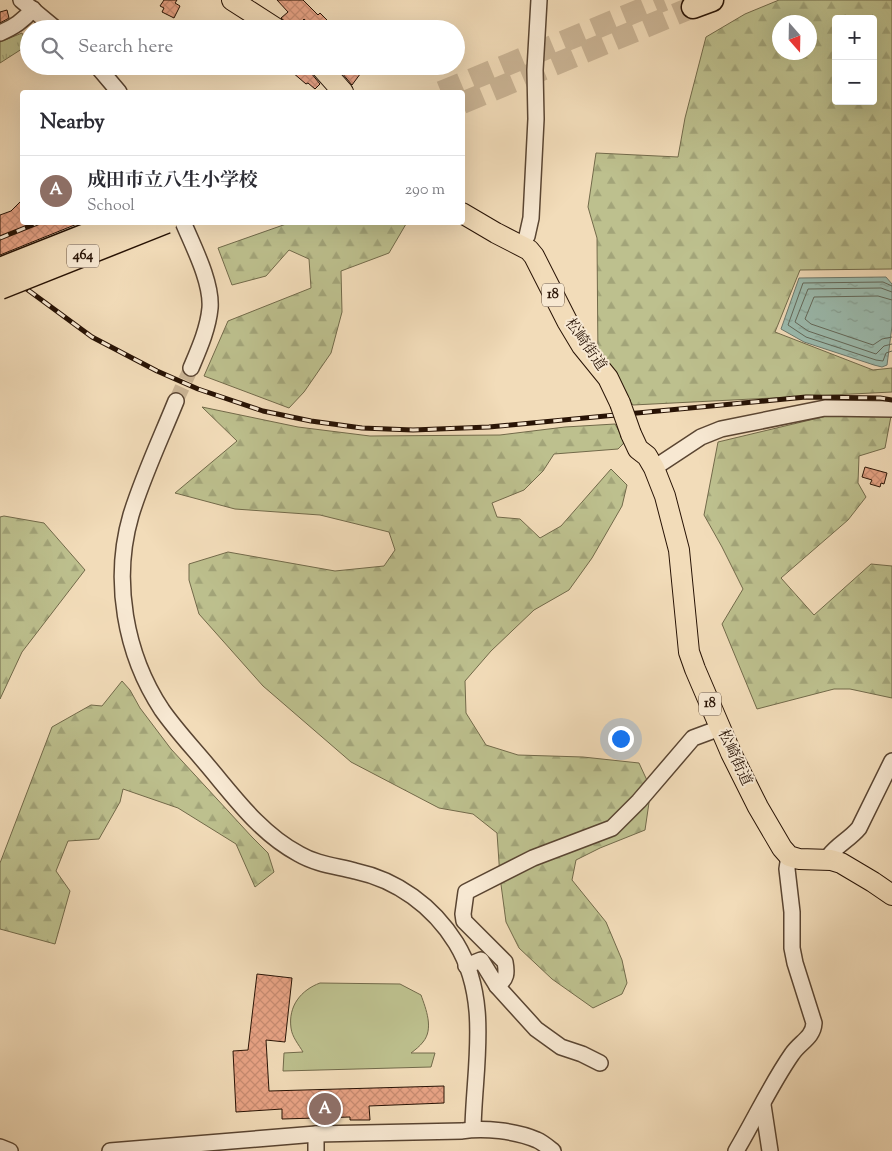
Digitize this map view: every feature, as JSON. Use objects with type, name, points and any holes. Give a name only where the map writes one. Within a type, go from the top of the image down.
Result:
[{"type":"highway","name":"464","points":[[0,269],[111,225]]},
{"type":"highway","name":"464","points":[[0,288],[158,225]]},
{"type":"main road","points":[[232,0],[263,20]]},
{"type":"main road","points":[[328,75],[341,90]]},
{"type":"main road","name":"松崎街道","points":[[465,215],[496,233],[522,245],[534,256],[582,346],[608,378],[638,449],[647,456],[654,468],[665,496],[680,550],[689,652],[720,728],[754,800],[782,848],[789,856]]},
{"type":"main road","points":[[789,856],[799,859],[831,860],[841,863],[892,895]]},
{"type":"street","points":[[522,245],[527,236],[530,218],[536,119],[535,70],[539,0]]},
{"type":"street","points":[[27,4],[46,20]]},
{"type":"street","points":[[24,20],[26,18],[27,4]]},
{"type":"street","points":[[0,33],[20,23]]},
{"type":"street","points":[[105,75],[117,90]]},
{"type":"street","points":[[184,225],[207,286],[210,306],[207,326],[190,368]]},
{"type":"street","points":[[176,401],[140,488],[125,541],[123,596],[132,646],[139,668],[151,692],[173,725],[245,810],[267,831],[300,855],[319,862],[375,876],[405,891],[440,921],[457,945],[466,966],[476,999],[478,1057],[473,1129]]},
{"type":"street","points":[[654,468],[701,437],[721,429],[825,408],[892,409]]},
{"type":"street","points":[[497,986],[506,978],[505,962],[464,921],[466,892],[532,858],[612,828],[639,801],[693,738],[720,728]]},
{"type":"street","points":[[831,860],[829,856],[833,850],[852,836],[859,828],[892,761]]},
{"type":"street","points":[[736,1151],[793,1052],[814,1030],[814,1023],[792,948],[792,912],[787,869],[789,856]]},
{"type":"street","points":[[466,966],[481,960],[497,986],[536,1029],[561,1047],[600,1063]]},
{"type":"street","points":[[763,1105],[770,1151]]},
{"type":"street","points":[[110,1151],[173,1148],[316,1134],[462,1131],[473,1129],[509,1132],[537,1140],[553,1151]]},
{"type":"street","points":[[316,1134],[316,1151]]},
{"type":"street","points":[[0,1147],[10,1151]]},
{"type":"green space","points":[[779,0],[892,0],[892,269],[800,270],[775,332],[873,370],[892,368],[892,392],[633,405],[598,361],[597,238],[588,207],[596,153],[678,157],[685,118],[706,37],[745,14]]},
{"type":"green space","points":[[20,34],[20,50],[0,63],[0,42]]},
{"type":"green space","points":[[283,225],[405,225],[389,253],[341,271],[342,312],[331,353],[304,392],[289,408],[204,376],[228,321],[311,288],[309,259],[289,250],[266,276],[232,285],[218,248]]},
{"type":"green space","points":[[202,407],[298,427],[370,436],[500,435],[565,427],[615,424],[625,442],[618,449],[554,454],[543,471],[524,490],[492,503],[497,517],[520,519],[540,538],[561,526],[611,469],[627,485],[622,506],[592,558],[569,590],[534,610],[491,651],[465,681],[466,713],[486,745],[518,755],[583,757],[639,763],[651,789],[645,830],[576,860],[572,880],[606,922],[622,960],[627,983],[622,994],[593,1008],[552,979],[519,948],[506,922],[497,833],[473,814],[439,808],[351,762],[263,686],[199,614],[189,580],[189,564],[228,552],[335,571],[384,566],[395,550],[389,532],[320,515],[235,509],[175,493],[237,441]]},
{"type":"green space","points":[[831,415],[891,416],[885,448],[859,456],[858,483],[866,497],[848,520],[781,578],[814,615],[871,564],[892,566],[892,698],[850,689],[834,689],[757,709],[722,624],[743,589],[704,515],[718,442]]},
{"type":"green space","points":[[4,516],[44,523],[85,570],[22,652],[0,699],[0,517]]},
{"type":"green space","points":[[122,681],[171,749],[268,853],[274,872],[255,887],[236,844],[178,808],[123,789],[120,802],[99,839],[68,841],[56,871],[70,891],[55,944],[0,929],[0,863],[52,727],[91,705],[102,706]]},
{"type":"green space","points":[[320,983],[400,984],[421,995],[428,1019],[428,1031],[423,1042],[411,1053],[435,1053],[431,1067],[283,1071],[284,1053],[303,1052],[292,1031],[291,1020],[294,1006],[307,990]]},
{"type":"water","points":[[886,277],[892,284],[892,326],[887,365],[882,367],[874,365],[804,342],[781,329],[799,278]]},
{"type":"building","points":[[164,0],[177,0],[175,3],[180,6],[174,18],[162,12],[164,8],[160,6]]},
{"type":"building","points":[[277,0],[303,0],[318,15],[320,13],[327,20],[283,20],[281,18],[288,12]]},
{"type":"building","points":[[7,10],[9,18],[0,23],[0,12]]},
{"type":"building","points":[[296,75],[313,75],[320,84],[315,89],[308,83],[306,84]]},
{"type":"building","points":[[344,75],[359,75],[352,85]]},
{"type":"building","points":[[20,202],[20,225],[75,225],[0,255],[0,215],[11,211]]},
{"type":"building","points":[[865,467],[887,473],[884,484],[881,483],[880,487],[870,484],[872,480],[862,477]]},
{"type":"building","points":[[257,974],[292,978],[285,1042],[266,1040],[269,1091],[444,1086],[444,1103],[369,1106],[370,1120],[350,1120],[350,1117],[282,1119],[282,1109],[236,1112],[233,1051],[248,1050]]},
{"type":"tunnel","points":[[446,90],[664,0]]},
{"type":"tunnel","points":[[465,102],[693,7]]},
{"type":"tunnel","points":[[176,401],[191,368]]},
{"type":"railway","points":[[0,238],[32,225]]},
{"type":"railway","points":[[0,268],[92,337],[157,371],[198,389],[263,411],[311,421],[362,428],[413,430],[489,427],[806,397],[880,398],[892,400]]},
{"type":"place","name":"成田市立八生小学校","points":[[325,1109]]}]
